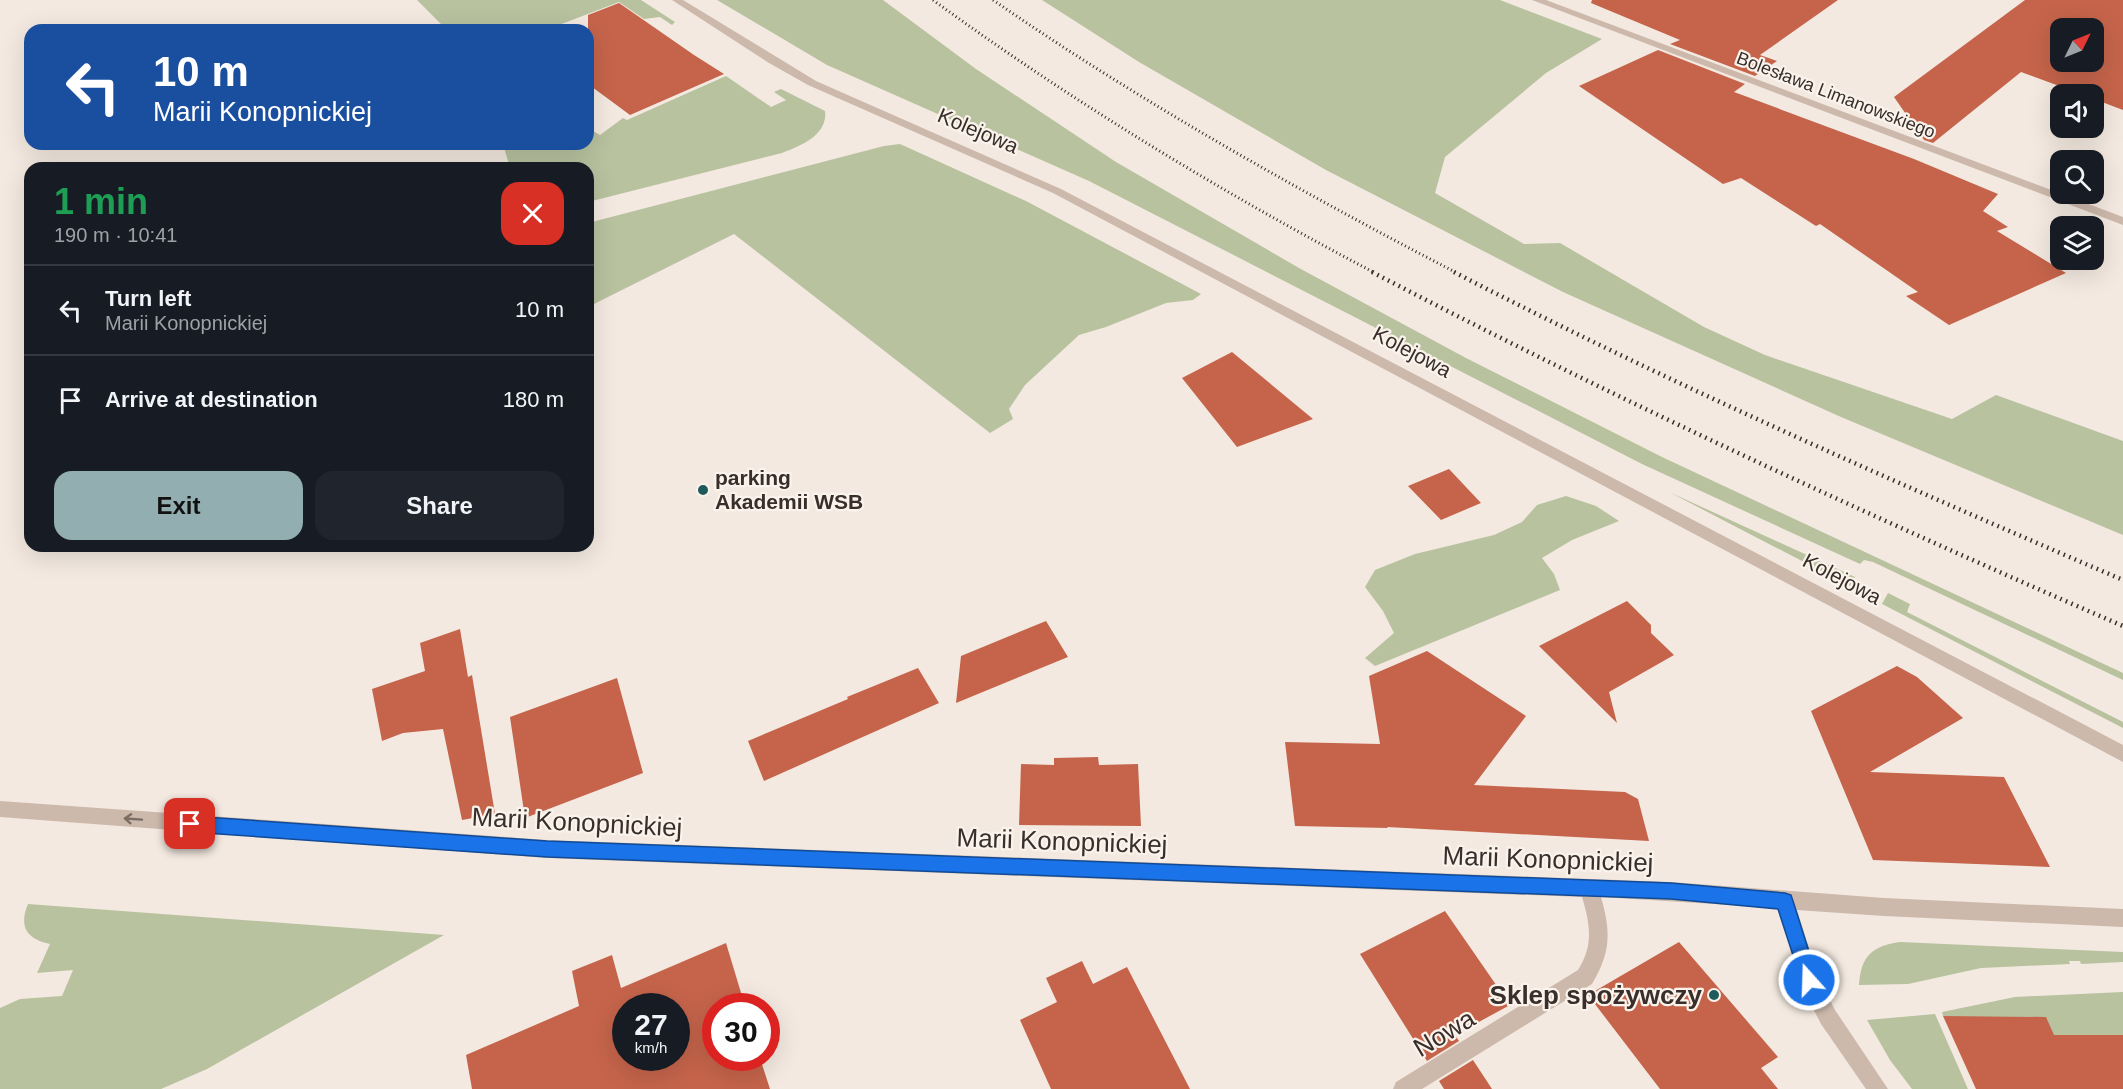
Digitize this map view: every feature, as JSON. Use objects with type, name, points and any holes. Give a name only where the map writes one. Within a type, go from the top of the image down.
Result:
[{"type":"street","name":"Kolejowa","points":[[677,0],[773,61],[813,82],[1057,191],[2123,754]]},
{"type":"street","name":"Bolesława Limanowskiego","points":[[1537,0],[2123,221]]},
{"type":"street","name":"Marii Konopnickiej","points":[[0,809],[547,849],[1671,891],[1785,901],[2123,918]]},
{"type":"street","name":"Nowa","points":[[1403,1089],[1585,977],[1594,964],[1600,946],[1600,928],[1589,888]]},
{"type":"street","points":[[1785,901],[1809,980],[1828,1017],[1878,1089]]},
{"type":"green space","points":[[417,0],[641,0],[675,22],[672,25],[660,17],[644,19],[619,2],[562,24],[441,24]]},
{"type":"green space","points":[[717,0],[883,0],[976,69],[1116,162],[1299,268],[1466,358],[1662,457],[2123,673],[2123,680],[1873,562],[1864,560],[1860,564],[1642,464],[1089,181],[827,65]]},
{"type":"green space","points":[[1042,0],[1500,0],[1602,39],[1546,73],[1445,157],[1435,193],[1524,244],[1560,243],[1704,327],[1765,355],[1952,419],[1996,395],[2123,441],[2123,535],[1841,417],[1563,292],[1326,170],[1139,62]]},
{"type":"green space","points":[[726,76],[771,107],[786,100],[774,92],[781,89],[825,111],[825,119],[818,133],[805,143],[782,153],[594,200],[594,162],[508,162],[505,150],[594,150],[594,132],[600,135],[623,118],[627,120]]},
{"type":"green space","points":[[900,144],[1026,201],[1201,294],[1193,300],[1166,303],[1106,327],[1079,335],[1025,385],[1009,409],[1013,419],[990,433],[734,234],[594,304],[594,221],[884,146]]},
{"type":"green space","points":[[1669,492],[1855,577],[1850,586]]},
{"type":"green space","points":[[1566,496],[1596,506],[1619,521],[1572,540],[1542,558],[1554,574],[1560,590],[1375,666],[1365,658],[1394,633],[1383,611],[1365,587],[1375,570],[1415,554],[1494,535],[1522,522],[1537,505]]},
{"type":"green space","points":[[1888,593],[1910,604],[1907,612],[2123,722],[2123,728],[1882,604]]},
{"type":"green space","points":[[28,904],[444,935],[207,1069],[161,1089],[0,1089],[0,1008],[20,999],[62,996],[73,970],[37,973],[50,944],[36,939],[27,931],[24,920]]},
{"type":"green space","points":[[1900,942],[2123,952],[2123,962],[2081,964],[2080,961],[2069,961],[2070,964],[1981,968],[1908,984],[1859,985],[1862,967],[1870,954],[1882,946]]},
{"type":"green space","points":[[2123,992],[2123,1035],[2054,1035],[1943,1016],[1942,1012],[2015,997]]},
{"type":"green space","points":[[1935,1014],[1968,1089],[1912,1089],[1890,1060],[1867,1020]]},
{"type":"building","points":[[1592,0],[1838,0],[1760,55],[1777,61],[1755,76],[1670,44],[1680,40],[1591,3]]},
{"type":"building","points":[[2025,0],[2123,0],[2123,110],[2104,103],[2104,84],[2054,84],[2021,72],[1933,143],[1924,140],[1894,97]]},
{"type":"building","points":[[619,3],[724,74],[630,115],[594,88],[594,24],[588,24],[588,15]]},
{"type":"building","points":[[1658,50],[1745,84],[1734,92],[1914,159],[1998,194],[1983,211],[2008,227],[1997,231],[2050,263],[2050,270],[2061,270],[2066,273],[1949,325],[1906,296],[1918,292],[1820,224],[1816,226],[1741,178],[1723,184],[1579,86]]},
{"type":"building","points":[[1232,352],[1313,419],[1237,447],[1182,378]]},
{"type":"building","points":[[1449,469],[1481,503],[1441,520],[1408,486]]},
{"type":"building","points":[[1627,601],[1651,625],[1651,633],[1674,655],[1609,692],[1617,723],[1539,646]]},
{"type":"building","points":[[1046,621],[1068,657],[956,703],[961,656]]},
{"type":"building","points":[[460,629],[468,677],[472,675],[495,814],[462,820],[443,729],[403,733],[382,741],[372,689],[425,671],[420,643]]},
{"type":"building","points":[[1427,651],[1526,716],[1474,785],[1625,792],[1638,799],[1649,841],[1387,827],[1295,826],[1285,742],[1380,744],[1369,676]]},
{"type":"building","points":[[1897,666],[1917,677],[1963,718],[1870,772],[2004,777],[2050,867],[1873,860],[1811,711]]},
{"type":"building","points":[[918,668],[939,703],[764,781],[748,741]]},
{"type":"building","points":[[617,678],[643,773],[525,818],[510,717]]},
{"type":"building","points":[[1098,757],[1099,765],[1138,764],[1141,826],[1019,825],[1021,764],[1054,765],[1054,758]]},
{"type":"building","points":[[1445,911],[1510,1005],[1455,1035],[1459,1041],[1427,1061],[1360,954]]},
{"type":"building","points":[[1679,942],[1778,1057],[1761,1068],[1778,1089],[1660,1089],[1588,995]]},
{"type":"building","points":[[726,943],[741,993],[702,993],[702,1071],[764,1071],[770,1089],[472,1089],[466,1055],[579,1006],[572,971],[612,955],[621,988]]},
{"type":"building","points":[[1082,961],[1093,984],[1127,967],[1190,1089],[1051,1089],[1020,1020],[1057,1002],[1046,978]]},
{"type":"building","points":[[1943,1016],[2046,1017],[2054,1035],[2123,1035],[2123,1089],[1976,1089]]},
{"type":"building","points":[[1473,1060],[1492,1089],[1444,1089],[1439,1081]]},
{"type":"railway","points":[[933,0],[1039,74],[1204,178],[1375,273]]},
{"type":"railway","points":[[993,0],[1105,74],[1220,144],[1457,273]]},
{"type":"railway","points":[[1372,272],[1557,366],[1744,456],[2123,626]]},
{"type":"railway","points":[[1454,272],[1702,394],[1869,470],[2123,580]]},
{"type":"place","name":"parking Akademii WSB","points":[[703,490]]},
{"type":"place","name":"Sklep spożywczy","points":[[1714,995]]},
{"type":"route","points":[[190,824],[547,849],[1671,891],[1785,901],[1797,948],[1809,980]]}]
